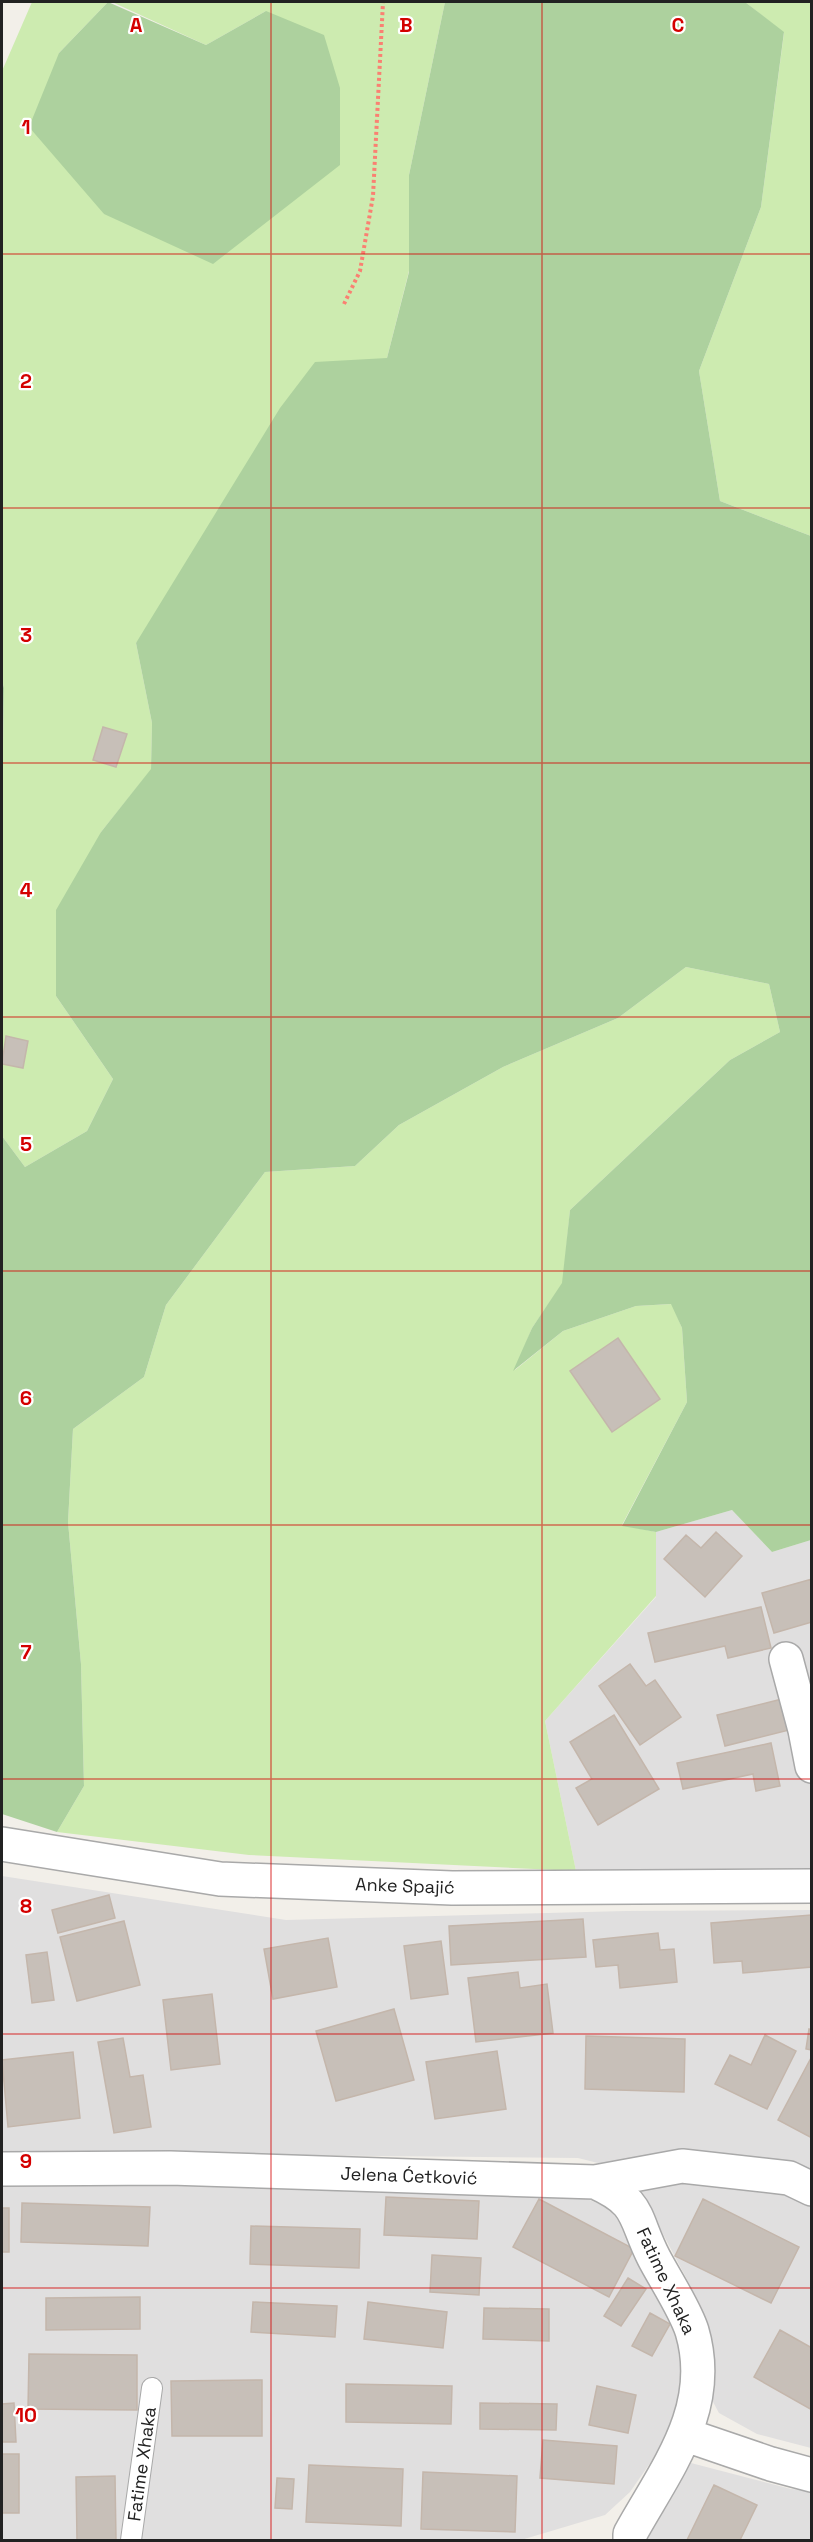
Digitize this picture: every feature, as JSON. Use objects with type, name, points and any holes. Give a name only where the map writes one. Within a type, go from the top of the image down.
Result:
[{"type":"street","points":[[786,1659],[812,1766]]},
{"type":"street","name":"Anke Spajić","points":[[2,1844],[220,1879],[452,1888],[812,1886]]},
{"type":"street","name":"Jelena Ćetković","points":[[2,2169],[170,2168],[595,2182],[682,2166],[789,2178],[812,2189]]},
{"type":"street","name":"Fatime Xhaka","points":[[595,2182],[614,2191],[631,2205],[652,2254],[692,2330],[700,2377],[686,2435],[620,2538]]},
{"type":"street","points":[[686,2435],[771,2464],[812,2475]]},
{"type":"lane","name":"Fatime Xhaka","points":[[131,2541],[152,2388]]},
{"type":"path","points":[[344,304],[360,271],[373,196],[383,2]]},
{"type":"shaded area","points":[[732,1510],[772,1552],[811,1540],[811,1871],[576,1871],[545,1721],[656,1597],[656,1532]]},
{"type":"shaded area","points":[[2,1876],[286,1920],[626,1911],[811,1910],[811,2448],[757,2434],[719,2413],[712,2400],[713,2362],[709,2330],[692,2289],[635,2181],[618,2168],[578,2158],[2,2152]]},
{"type":"shaded area","points":[[197,2185],[582,2197],[602,2205],[618,2218],[669,2310],[681,2353],[683,2385],[671,2433],[630,2492],[605,2515],[521,2540],[2,2540],[2,2186]]},
{"type":"shaded area","points":[[691,2463],[791,2489],[811,2491],[811,2540],[647,2540]]},
{"type":"green space","points":[[32,2],[108,2],[59,53],[104,214],[266,11],[206,45],[112,2],[445,2],[409,175],[409,271],[387,358],[136,643],[152,723],[151,770],[101,832],[56,996],[113,1079],[87,1131],[25,1167],[2,1136],[4,688],[2,679],[2,71]]},
{"type":"green space","points":[[108,2],[206,45],[266,11],[324,35],[340,88],[340,165],[213,264],[104,214],[29,127],[59,53]]},
{"type":"green space","points":[[445,2],[745,2],[784,32],[761,207],[699,371],[720,501],[811,536],[811,1540],[772,1552],[732,1510],[656,1532],[622,1526],[687,1402],[682,1328],[671,1304],[636,1306],[563,1331],[513,1371],[532,1328],[562,1283],[570,1210],[730,1060],[780,1032],[769,984],[686,967],[618,1018],[503,1067],[399,1125],[355,1166],[265,1172],[166,1305],[144,1377],[73,1429],[68,1522],[81,1664],[84,1786],[57,1832],[2,1814],[2,1136],[25,1167],[87,1131],[113,1079],[56,996],[56,910],[101,832],[151,769],[152,723],[136,643],[280,408],[315,362],[387,358],[409,272],[409,175]]},
{"type":"green space","points":[[745,2],[811,2],[811,536],[720,501],[699,371],[761,207],[784,33]]},
{"type":"green space","points":[[2,679],[4,688],[2,800]]},
{"type":"green space","points":[[686,967],[769,984],[780,1032],[730,1060],[570,1210],[563,1283],[532,1328],[515,1370],[563,1331],[636,1306],[672,1304],[682,1328],[687,1402],[622,1525],[656,1532],[656,1596],[545,1721],[576,1871],[249,1855],[57,1832],[84,1786],[81,1664],[68,1522],[73,1429],[144,1377],[166,1305],[265,1172],[355,1166],[399,1125],[503,1067],[618,1018]]},
{"type":"building","points":[[103,727],[127,734],[116,767],[93,760]]},
{"type":"building","points":[[6,1036],[28,1041],[23,1068],[2,1064]]},
{"type":"building","points":[[618,1338],[660,1399],[612,1432],[570,1371]]},
{"type":"building","points":[[716,1532],[742,1556],[705,1597],[664,1559],[686,1535],[701,1548]]},
{"type":"building","points":[[812,1579],[812,1622],[774,1633],[762,1593]]},
{"type":"building","points":[[761,1607],[771,1648],[728,1658],[725,1646],[655,1662],[648,1633]]},
{"type":"building","points":[[630,1664],[646,1686],[655,1680],[681,1717],[640,1745],[599,1686]]},
{"type":"building","points":[[786,1698],[793,1729],[725,1746],[717,1715]]},
{"type":"building","points":[[614,1715],[659,1789],[598,1825],[576,1788],[592,1779],[570,1742]]},
{"type":"building","points":[[771,1743],[780,1786],[756,1791],[753,1774],[683,1789],[677,1763]]},
{"type":"building","points":[[109,1895],[115,1918],[58,1933],[52,1910]]},
{"type":"building","points":[[811,1915],[812,1967],[743,1973],[742,1961],[714,1963],[711,1923]]},
{"type":"building","points":[[583,1919],[586,1957],[451,1965],[449,1926]]},
{"type":"building","points":[[124,1921],[140,1985],[77,2001],[60,1937]]},
{"type":"building","points":[[658,1933],[660,1950],[674,1949],[677,1982],[620,1988],[618,1965],[596,1967],[593,1940]]},
{"type":"building","points":[[328,1938],[337,1987],[273,1999],[264,1949]]},
{"type":"building","points":[[441,1941],[448,1994],[411,1999],[404,1946]]},
{"type":"building","points":[[47,1952],[54,2000],[32,2003],[26,1955]]},
{"type":"building","points":[[518,1972],[520,1988],[547,1984],[553,2033],[476,2042],[468,1978]]},
{"type":"building","points":[[212,1994],[220,2064],[171,2070],[163,2000]]},
{"type":"building","points":[[394,2009],[414,2080],[336,2101],[316,2031]]},
{"type":"building","points":[[809,2029],[812,2030],[812,2050],[806,2049]]},
{"type":"building","points":[[765,2035],[796,2051],[767,2109],[715,2084],[730,2055],[751,2065]]},
{"type":"building","points":[[586,2036],[685,2039],[684,2092],[585,2089]]},
{"type":"building","points":[[123,2038],[130,2077],[143,2075],[151,2127],[114,2133],[98,2042]]},
{"type":"building","points":[[497,2051],[506,2109],[435,2119],[426,2062]]},
{"type":"building","points":[[73,2052],[80,2118],[8,2127],[2,2060]]},
{"type":"building","points":[[812,2059],[812,2138],[778,2120]]},
{"type":"building","points":[[386,2197],[479,2201],[477,2239],[384,2235]]},
{"type":"building","points":[[539,2199],[634,2249],[609,2297],[513,2247]]},
{"type":"building","points":[[703,2199],[799,2247],[771,2303],[675,2256]]},
{"type":"building","points":[[22,2203],[150,2207],[148,2246],[21,2242]]},
{"type":"building","points":[[2,2208],[9,2208],[9,2252],[2,2252]]},
{"type":"building","points":[[251,2226],[360,2229],[359,2268],[250,2264]]},
{"type":"building","points":[[432,2255],[481,2258],[479,2295],[430,2292]]},
{"type":"building","points":[[628,2278],[646,2289],[621,2326],[604,2316]]},
{"type":"building","points":[[140,2297],[140,2329],[46,2330],[46,2298]]},
{"type":"building","points":[[253,2302],[337,2306],[335,2337],[251,2332]]},
{"type":"building","points":[[368,2302],[447,2312],[443,2348],[364,2339]]},
{"type":"building","points":[[484,2308],[549,2309],[549,2341],[483,2339]]},
{"type":"building","points":[[650,2313],[670,2324],[652,2356],[632,2346]]},
{"type":"building","points":[[780,2330],[812,2348],[812,2410],[754,2377]]},
{"type":"building","points":[[29,2354],[137,2355],[137,2410],[28,2409]]},
{"type":"building","points":[[262,2380],[262,2436],[172,2436],[171,2381]]},
{"type":"building","points":[[346,2384],[452,2386],[451,2424],[346,2422]]},
{"type":"building","points":[[597,2386],[636,2395],[628,2433],[589,2425]]},
{"type":"building","points":[[14,2403],[16,2442],[2,2442],[2,2404]]},
{"type":"building","points":[[480,2403],[557,2404],[556,2430],[480,2429]]},
{"type":"building","points":[[543,2440],[617,2446],[614,2484],[540,2478]]},
{"type":"building","points":[[2,2454],[19,2454],[19,2513],[2,2513]]},
{"type":"building","points":[[309,2465],[403,2469],[401,2526],[306,2522]]},
{"type":"building","points":[[423,2472],[517,2476],[515,2532],[421,2529]]},
{"type":"building","points":[[115,2476],[116,2540],[77,2540],[76,2477]]},
{"type":"building","points":[[277,2478],[294,2479],[292,2509],[275,2508]]},
{"type":"building","points":[[714,2485],[757,2505],[740,2540],[687,2540]]}]
